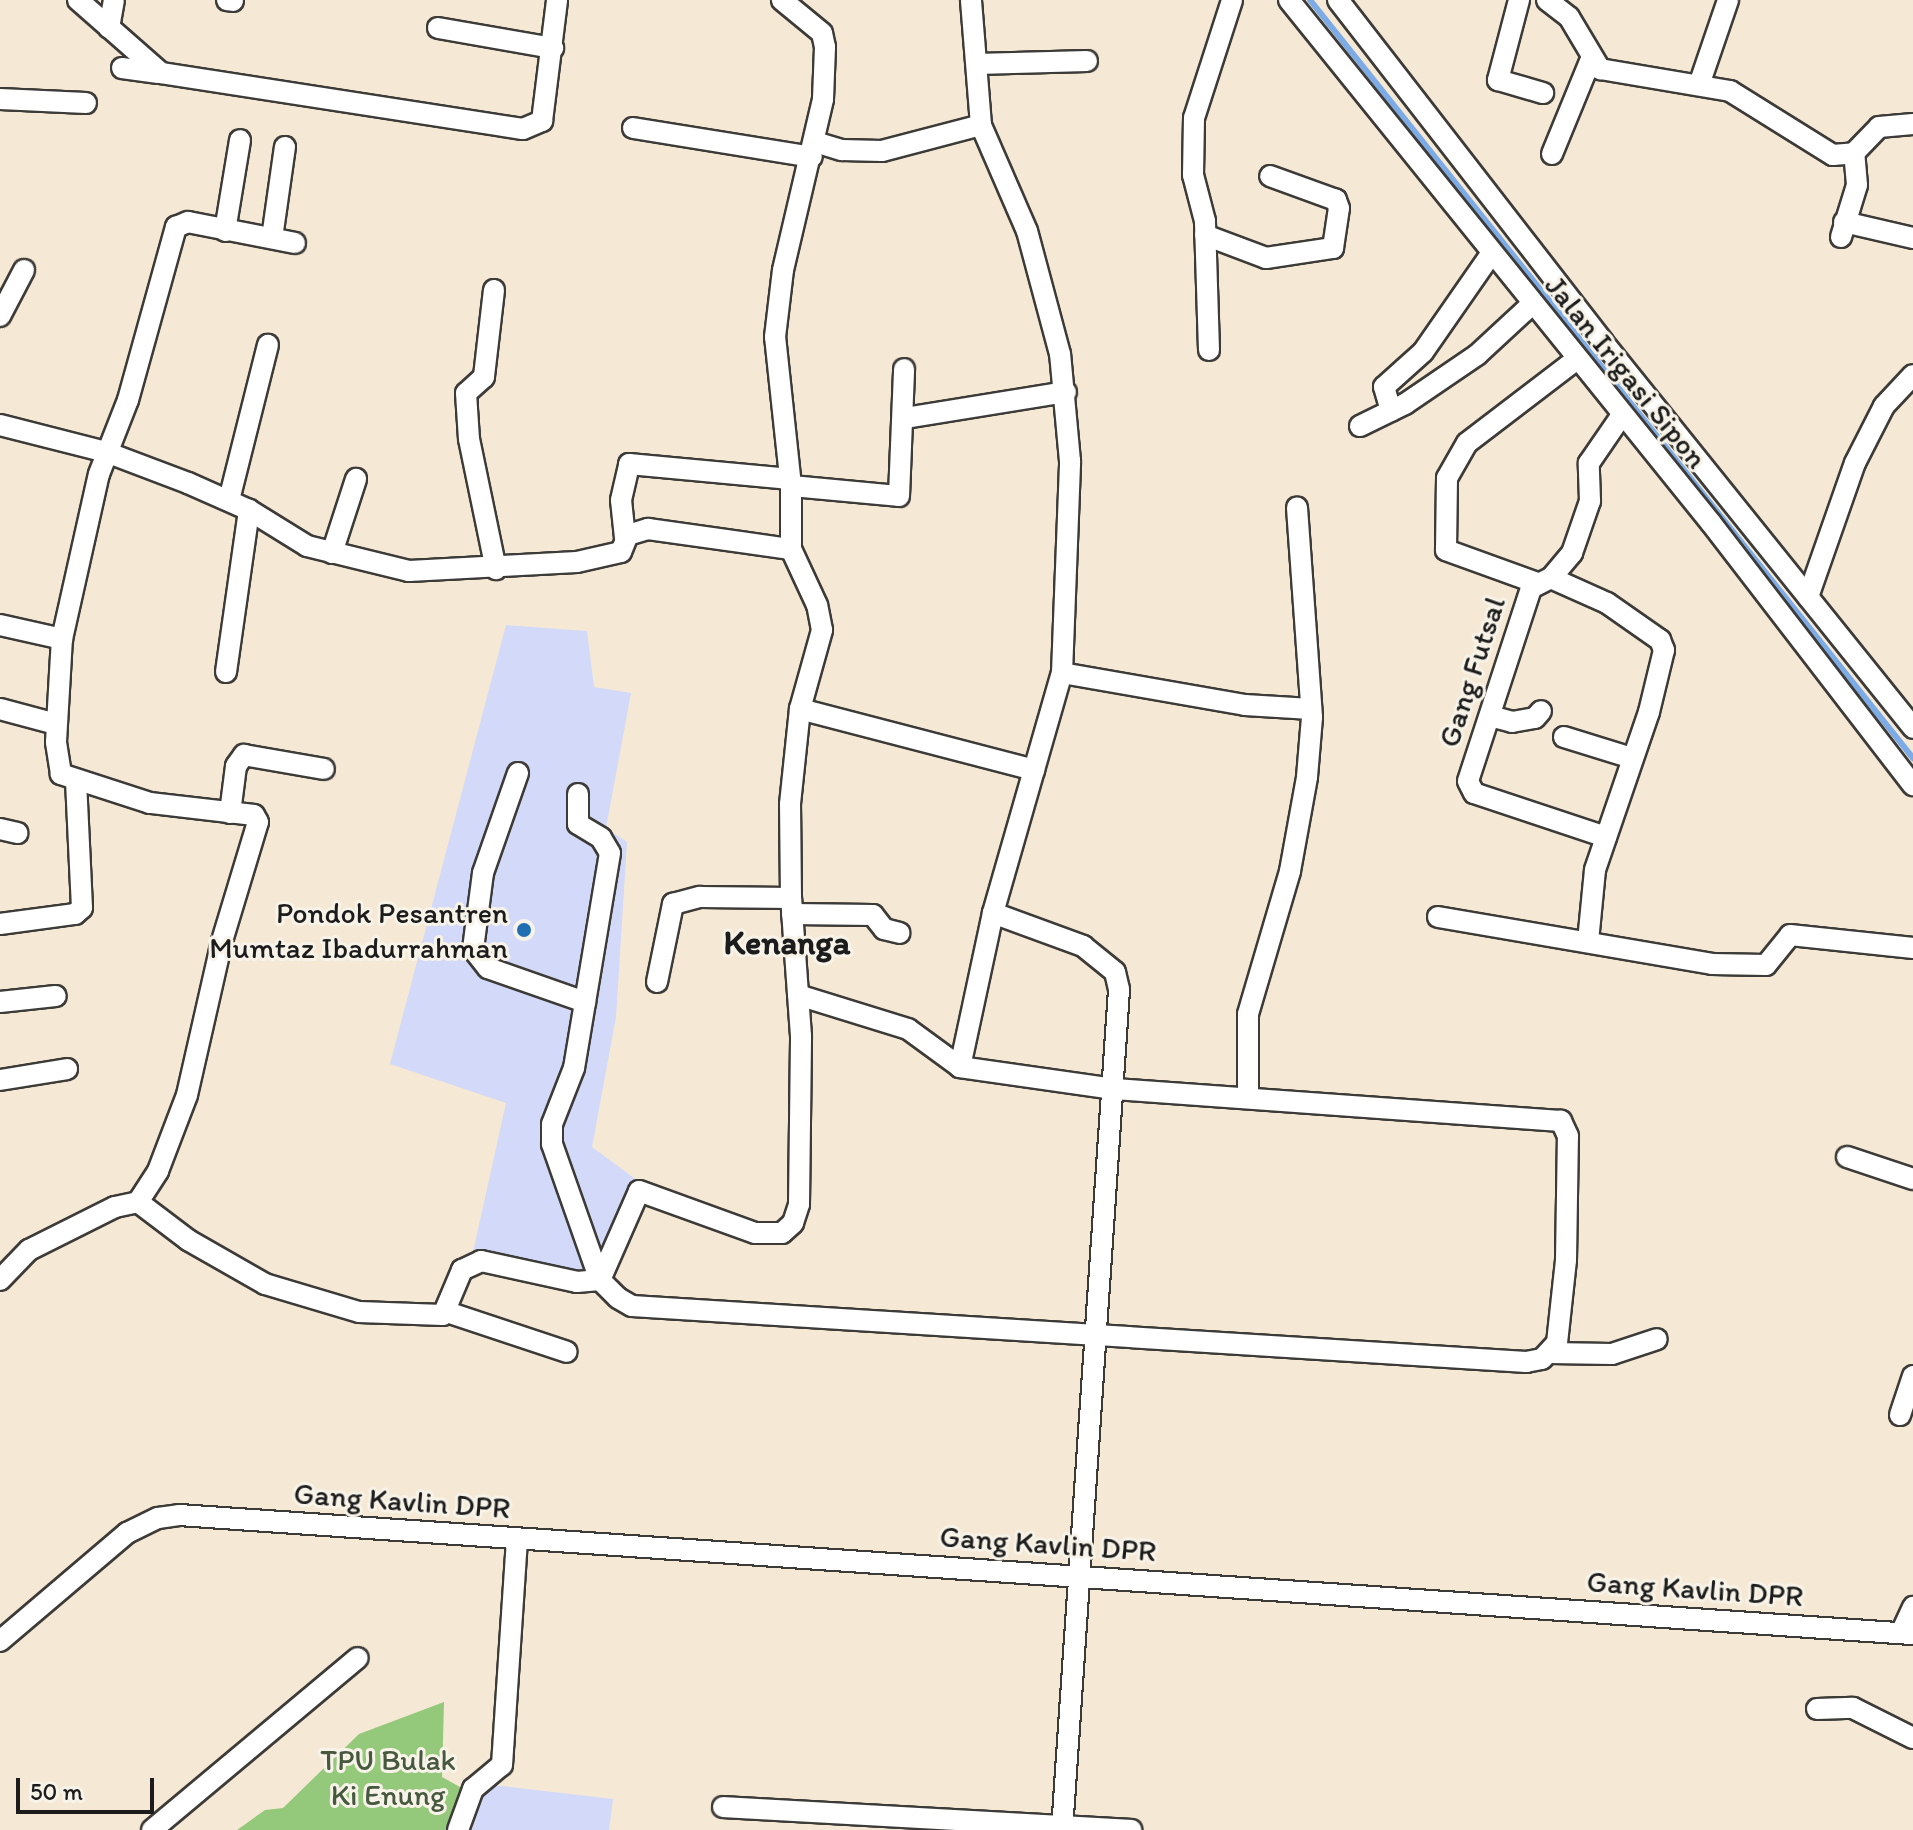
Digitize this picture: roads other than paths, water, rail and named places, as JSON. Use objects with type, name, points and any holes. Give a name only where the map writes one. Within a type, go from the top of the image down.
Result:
[{"type":"street","points":[[78,0],[161,73]]},
{"type":"street","points":[[109,28],[114,0]]},
{"type":"street","points":[[227,0],[233,1]]},
{"type":"street","points":[[122,68],[523,129],[542,121],[557,0]]},
{"type":"street","points":[[600,1280],[639,1191],[755,1233],[782,1233],[793,1223],[801,1162],[790,804],[800,709],[822,630],[817,605],[791,549],[790,482],[775,337],[783,270],[814,149],[823,99],[822,33],[782,0]]},
{"type":"street","points":[[960,1067],[993,913],[1062,673],[1070,461],[1066,392],[1027,231],[981,125],[971,0]]},
{"type":"street","points":[[1209,350],[1205,235],[1193,175],[1194,118],[1232,0]]},
{"type":"street","name":"Jalan Irigasi Sipon","points":[[1289,0],[1622,415],[1913,785]]},
{"type":"street","name":"Jalan Irigasi Sipon","points":[[1338,0],[1913,728]]},
{"type":"street","points":[[1519,0],[1498,80],[1543,93]]},
{"type":"street","points":[[1547,0],[1569,17],[1591,59],[1611,75],[1700,82],[1752,100],[1833,155],[1854,153],[1879,127],[1913,124]]},
{"type":"street","points":[[1700,82],[1728,0]]},
{"type":"street","points":[[438,28],[553,48]]},
{"type":"street","points":[[1552,154],[1591,59]]},
{"type":"street","points":[[977,64],[1087,61]]},
{"type":"street","points":[[0,99],[86,103]]},
{"type":"street","points":[[633,128],[814,149],[882,151],[981,125]]},
{"type":"street","points":[[225,231],[240,140]]},
{"type":"street","points":[[272,238],[285,147]]},
{"type":"street","points":[[1854,153],[1857,185],[1842,230],[1913,238]]},
{"type":"street","points":[[1205,235],[1266,258],[1333,248],[1339,208],[1336,200],[1270,176]]},
{"type":"street","points":[[0,1280],[29,1250],[115,1207],[138,1202],[158,1171],[187,1095],[222,941],[258,830],[254,815],[150,803],[76,783],[61,774],[56,724],[62,639],[106,452],[128,400],[176,227],[188,222],[295,243]]},
{"type":"street","points":[[1391,411],[1384,387],[1423,352],[1491,254]]},
{"type":"street","points":[[0,316],[24,270]]},
{"type":"street","points":[[494,290],[484,377],[466,393],[469,439],[496,569]]},
{"type":"street","points":[[1360,426],[1391,411],[1477,355],[1532,304]]},
{"type":"street","points":[[229,500],[268,345]]},
{"type":"street","points":[[1577,359],[1467,443],[1447,478],[1446,550],[1607,603],[1660,640],[1664,650],[1595,870],[1588,942]]},
{"type":"street","points":[[0,425],[106,452],[229,500],[307,546],[409,571],[496,569],[621,552],[625,538],[621,500],[629,464],[899,496],[905,418],[904,369]]},
{"type":"street","points":[[1808,597],[1855,463],[1884,406],[1910,384]]},
{"type":"street","points":[[905,418],[1066,392]]},
{"type":"street","name":"Gang Futsal","points":[[1606,837],[1468,788],[1531,588],[1544,581],[1572,553],[1590,501],[1589,463],[1622,415]]},
{"type":"street","points":[[332,553],[356,479]]},
{"type":"street","points":[[1248,1098],[1248,1014],[1290,871],[1307,777],[1311,709],[1297,508]]},
{"type":"street","points":[[226,672],[249,510]]},
{"type":"street","points":[[625,538],[656,529],[791,549]]},
{"type":"street","points":[[0,625],[62,639]]},
{"type":"street","points":[[1062,673],[1245,705],[1311,709]]},
{"type":"street","points":[[0,709],[56,724]]},
{"type":"street","points":[[800,709],[1034,770]]},
{"type":"street","points":[[1490,716],[1512,722],[1535,718],[1541,711]]},
{"type":"street","points":[[1564,737],[1632,758]]},
{"type":"street","points":[[230,813],[236,766],[244,755],[324,769]]},
{"type":"street","points":[[518,773],[483,873],[473,949],[488,968],[585,1002]]},
{"type":"street","points":[[0,924],[75,914],[82,908],[76,783]]},
{"type":"street","points":[[578,794],[578,824],[601,838],[610,853],[574,1068],[552,1124],[552,1144],[600,1280],[632,1306],[1526,1362],[1550,1353],[1612,1354],[1657,1339]]},
{"type":"street","points":[[657,982],[673,904],[700,897],[873,915],[884,929],[900,933]]},
{"type":"street","points":[[993,913],[1083,946],[1115,972],[1119,1015],[1062,1828]]},
{"type":"street","points":[[1438,917],[1712,964],[1758,966],[1772,961],[1790,935],[1913,948]]},
{"type":"street","points":[[798,995],[908,1029],[960,1067],[1114,1089],[1542,1118],[1566,1125],[1566,1260],[1557,1343],[1550,1353]]},
{"type":"street","points":[[0,1002],[56,996]]},
{"type":"street","points":[[0,1080],[67,1069]]},
{"type":"street","points":[[1847,1157],[1913,1179]]},
{"type":"street","points":[[138,1202],[236,1269],[294,1295],[359,1312],[416,1318],[447,1312],[567,1352]]},
{"type":"street","points":[[447,1312],[462,1270],[471,1263],[577,1282],[600,1280]]},
{"type":"street","points":[[1900,1415],[1913,1376]]},
{"type":"street","name":"Gang Kavlin DPR","points":[[1,1636],[127,1533],[158,1518],[179,1515],[1907,1633]]},
{"type":"street","points":[[458,1830],[473,1789],[502,1765],[517,1539]]},
{"type":"street","points":[[1907,1633],[1913,1607]]},
{"type":"street","points":[[152,1830],[358,1658]]},
{"type":"street","points":[[1817,1709],[1853,1708],[1913,1738]]},
{"type":"street","points":[[723,1807],[1131,1830]]},
{"type":"waterway","points":[[1310,0],[1913,758]]},
{"type":"place","name":"Pondok Pesantren Mumtaz Ibadurrahman","points":[[524,930]]},
{"type":"district","name":"Kenanga","points":[[787,943]]},
{"type":"park label","name":"TPU Bulak Ki Enung","points":[[388,1777]]}]
